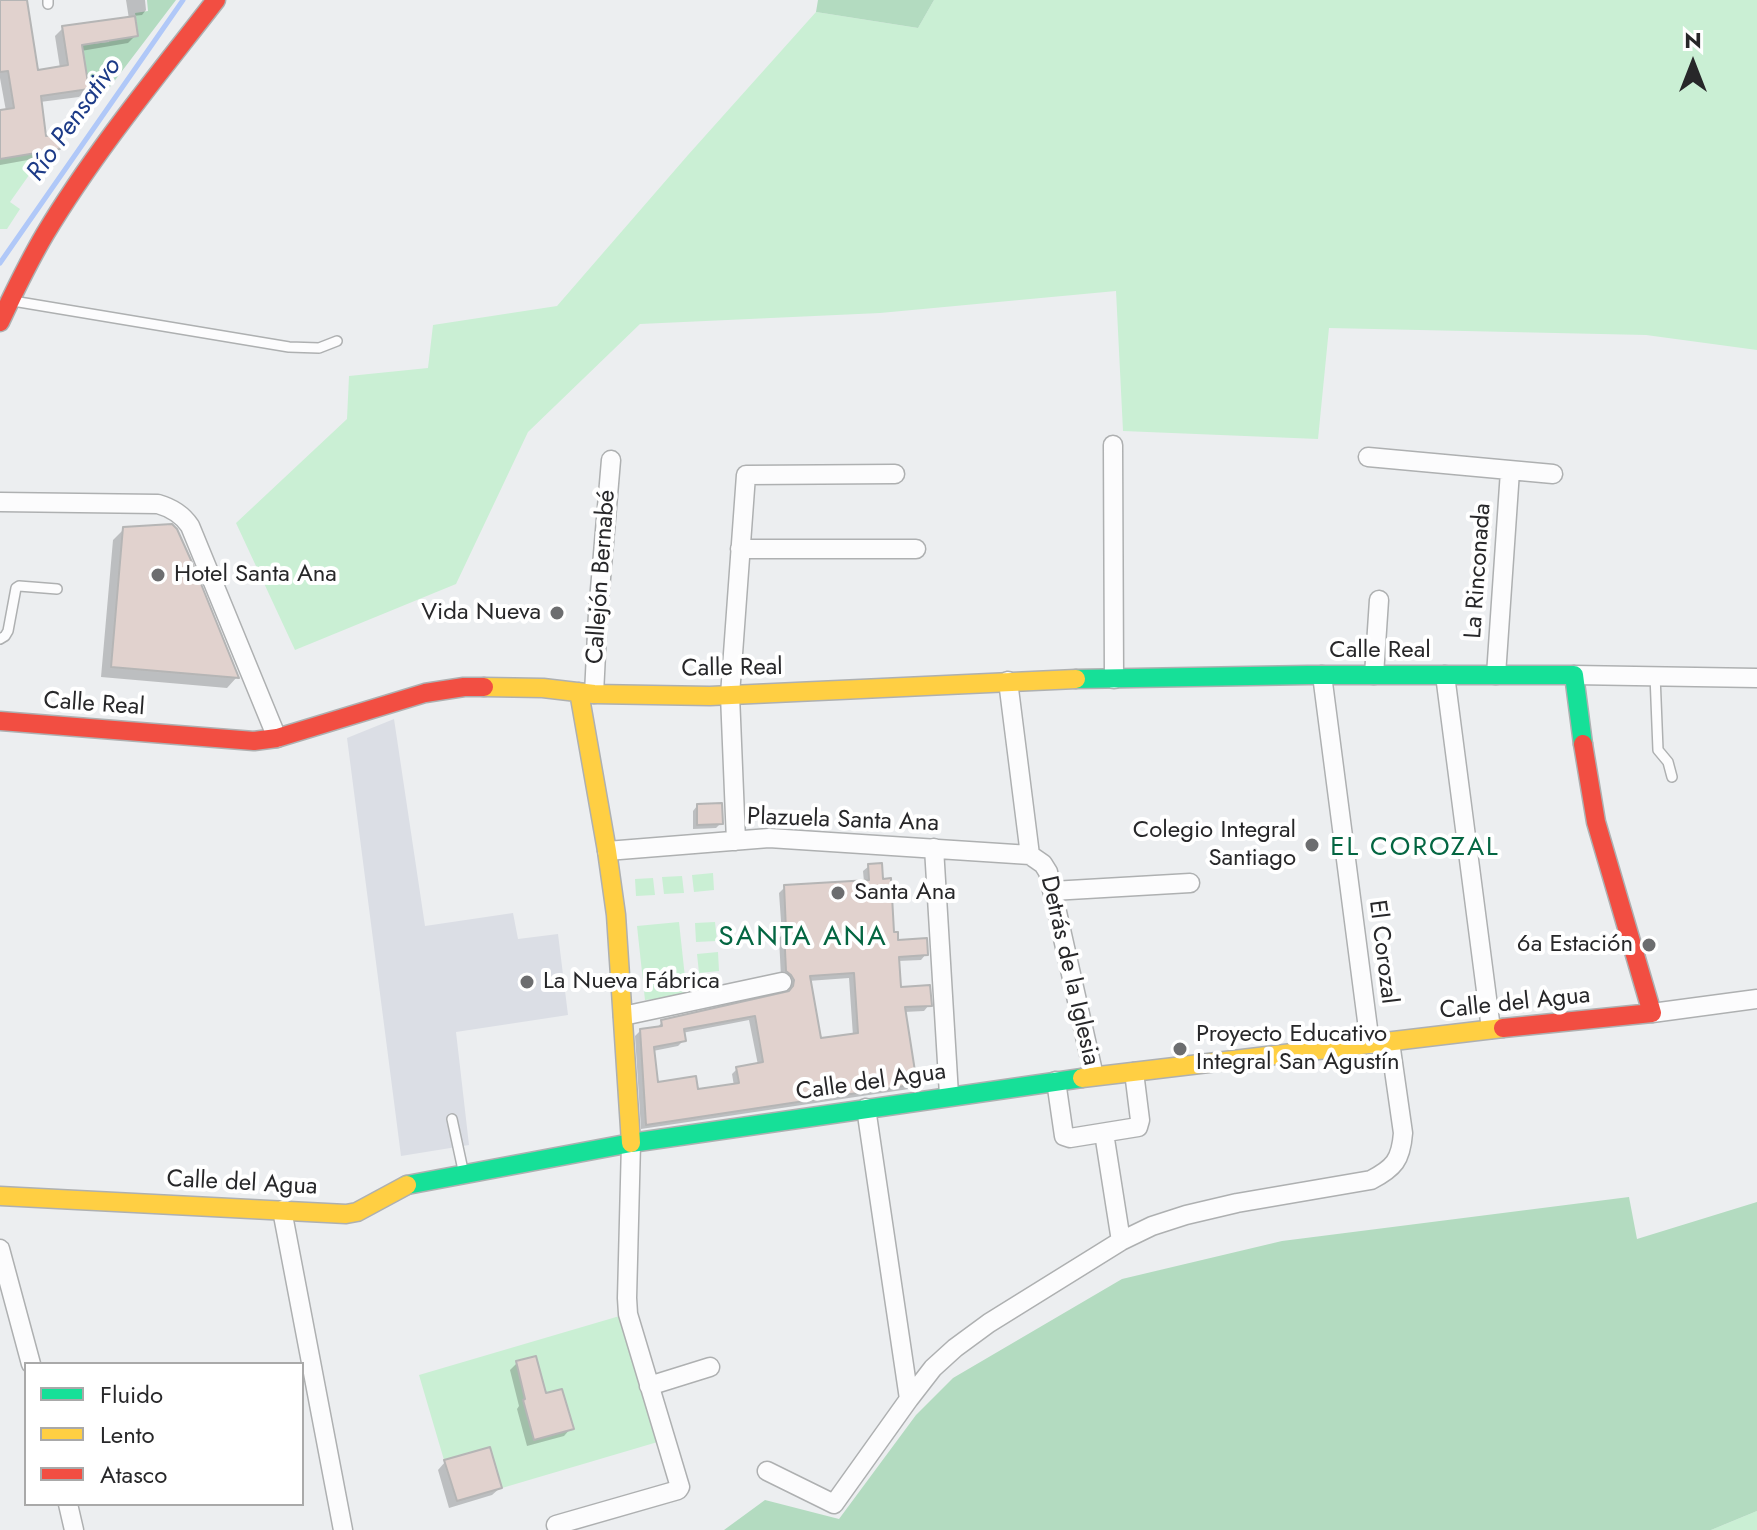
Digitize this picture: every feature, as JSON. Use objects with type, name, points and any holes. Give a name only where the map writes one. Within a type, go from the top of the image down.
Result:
[{"type":"street","points":[[0,322],[48,229],[102,150],[216,0]]},
{"type":"street","points":[[1113,445],[1114,679]]},
{"type":"street","name":"La Rinconada","points":[[1368,457],[1553,474]]},
{"type":"street","name":"Callejón Bernabé","points":[[586,693],[598,613],[611,460]]},
{"type":"street","name":"La Rinconada","points":[[1496,675],[1510,471]]},
{"type":"street","points":[[736,841],[730,695],[746,475],[895,474]]},
{"type":"street","points":[[0,502],[158,504],[177,511],[190,526],[277,738]]},
{"type":"street","points":[[740,549],[916,549]]},
{"type":"street","points":[[1374,675],[1379,600]]},
{"type":"street","name":"El Corozal","points":[[1322,675],[1370,1044]]},
{"type":"street","points":[[1445,675],[1491,1029]]},
{"type":"street","name":"Calle Real","points":[[0,721],[254,741],[277,738],[425,693],[464,687],[730,695],[1008,681],[1473,675]]},
{"type":"street","name":"La Rinconada","points":[[1473,675],[1574,675]]},
{"type":"street","points":[[1652,1013],[1596,822],[1574,675],[1757,678]]},
{"type":"street","name":"Detrás de la Iglesia","points":[[1008,681],[1030,855],[1048,872],[1094,1076]]},
{"type":"street","points":[[556,1525],[680,1487],[628,1314],[631,1143],[623,1016],[616,915],[586,693]]},
{"type":"street","name":"Plazuela Santa Ana","points":[[607,851],[769,838],[1030,855]]},
{"type":"street","points":[[934,848],[949,1095]]},
{"type":"street","points":[[1052,891],[1190,883]]},
{"type":"street","points":[[623,1016],[782,982]]},
{"type":"street","name":"Calle del Agua","points":[[0,1196],[346,1214],[357,1212],[410,1183],[631,1143],[1094,1076],[1757,999]]},
{"type":"street","points":[[767,1471],[834,1504],[933,1368],[989,1323],[1121,1241],[1152,1226],[1186,1215],[1371,1180],[1388,1171],[1397,1161],[1403,1133],[1390,1042]]},
{"type":"street","points":[[1056,1081],[1064,1136],[1070,1138],[1135,1129],[1140,1124],[1134,1072]]},
{"type":"street","points":[[866,1108],[909,1399]]},
{"type":"street","points":[[1104,1133],[1121,1241]]},
{"type":"street","points":[[282,1210],[343,1530]]},
{"type":"street","points":[[0,1249],[30,1362]]},
{"type":"street","points":[[649,1386],[710,1367]]},
{"type":"street","points":[[68,1506],[74,1530]]},
{"type":"lane","points":[[9,301],[289,347],[319,348],[337,341]]},
{"type":"lane","points":[[0,639],[8,631],[16,588],[57,589]]},
{"type":"lane","points":[[1655,675],[1656,740],[1658,750],[1671,766],[1672,777]]},
{"type":"lane","points":[[452,1119],[464,1174]]},
{"type":"shaded area","points":[[394,719],[425,926],[513,913],[518,939],[558,934],[568,1015],[456,1032],[469,1145],[401,1156],[347,738]]},
{"type":"green space","points":[[147,0],[176,0],[100,100],[89,89],[82,45],[109,42],[109,35],[138,35],[135,13],[148,11]]},
{"type":"green space","points":[[818,0],[934,0],[918,28],[816,12]]},
{"type":"green space","points":[[934,0],[1757,0],[1757,350],[1646,335],[1329,328],[1318,439],[1123,431],[1116,291],[880,313],[640,324],[528,432],[456,584],[295,650],[236,523],[347,419],[349,376],[428,368],[433,325],[557,306],[816,12],[918,28]]},
{"type":"green space","points":[[31,154],[39,161],[10,202],[20,209],[7,229],[0,229],[0,159]]},
{"type":"green space","points":[[713,873],[714,890],[694,892],[692,875]]},
{"type":"green space","points":[[682,876],[684,893],[664,894],[662,877]]},
{"type":"green space","points":[[653,878],[655,895],[636,896],[635,879]]},
{"type":"green space","points":[[679,922],[687,996],[645,1000],[637,926]]},
{"type":"green space","points":[[715,922],[717,941],[696,942],[695,923]]},
{"type":"green space","points":[[718,952],[719,971],[699,973],[697,954]]},
{"type":"green space","points":[[1629,1197],[1637,1239],[1757,1202],[1757,1511],[1711,1530],[724,1530],[765,1500],[839,1519],[916,1415],[953,1378],[1122,1279],[1282,1241]]},
{"type":"green space","points":[[623,1315],[661,1441],[502,1488],[489,1447],[444,1460],[419,1375]]},
{"type":"green space","points":[[1757,1511],[1757,1530],[1711,1530]]},
{"type":"building","points":[[0,0],[27,0],[38,70],[68,65],[62,26],[135,16],[138,36],[82,45],[89,89],[41,96],[46,136],[57,134],[60,149],[0,159],[0,110],[14,108],[8,71],[0,72]]},
{"type":"building","name":"Hotel Santa Ana","points":[[172,524],[195,569],[239,678],[111,667],[123,527]]},
{"type":"building","points":[[722,803],[723,824],[697,825],[697,804]]},
{"type":"building","points":[[882,863],[883,879],[891,878],[894,932],[898,932],[898,940],[927,938],[928,955],[899,957],[901,987],[930,985],[932,1006],[905,1007],[917,1084],[646,1125],[640,1029],[662,1026],[661,1020],[789,991],[794,980],[786,971],[784,885],[869,880],[868,864]],"holes":[[[854,973],[858,1033],[821,1038],[810,976]],[[755,1016],[763,1062],[736,1067],[739,1083],[698,1089],[696,1076],[658,1082],[654,1047],[686,1041],[684,1029]]]},
{"type":"building","points":[[536,1356],[546,1393],[562,1389],[574,1429],[534,1440],[516,1361]]},
{"type":"building","points":[[490,1447],[502,1488],[457,1501],[444,1460]]},
{"type":"waterway","name":"Río Pensativo","points":[[0,263],[183,0]]},
{"type":"traffic: fast","points":[[1076,679],[1574,675],[1583,744]]},
{"type":"traffic: fast","points":[[407,1185],[631,1143],[1082,1078]]},
{"type":"traffic: slow","points":[[484,687],[543,688],[594,694],[710,696],[1076,679]]},
{"type":"traffic: slow","points":[[579,692],[616,915],[631,1143]]},
{"type":"traffic: slow","points":[[1082,1078],[1503,1028]]},
{"type":"traffic: slow","points":[[0,1196],[346,1214],[357,1212],[407,1185]]},
{"type":"traffic: jam","points":[[0,322],[64,203],[127,114],[216,0]]},
{"type":"traffic: jam","points":[[0,721],[254,741],[277,738],[425,693],[484,687]]},
{"type":"traffic: jam","points":[[1503,1028],[1652,1013],[1596,822],[1583,744]]},
{"type":"place","name":"Hotel Santa Ana","points":[[158,575]]},
{"type":"place","name":"Vida Nueva","points":[[557,613]]},
{"type":"place","name":"Colegio Integral Santiago","points":[[1312,845]]},
{"type":"place","name":"Santa Ana","points":[[838,893]]},
{"type":"place","name":"6a Estación","points":[[1649,945]]},
{"type":"place","name":"La Nueva Fábrica","points":[[527,982]]},
{"type":"place","name":"Proyecto Educativo Integral San Agustín","points":[[1180,1049]]},
{"type":"district","name":"EL COROZAL","points":[[1415,849]]},
{"type":"district","name":"SANTA ANA","points":[[803,938]]}]
